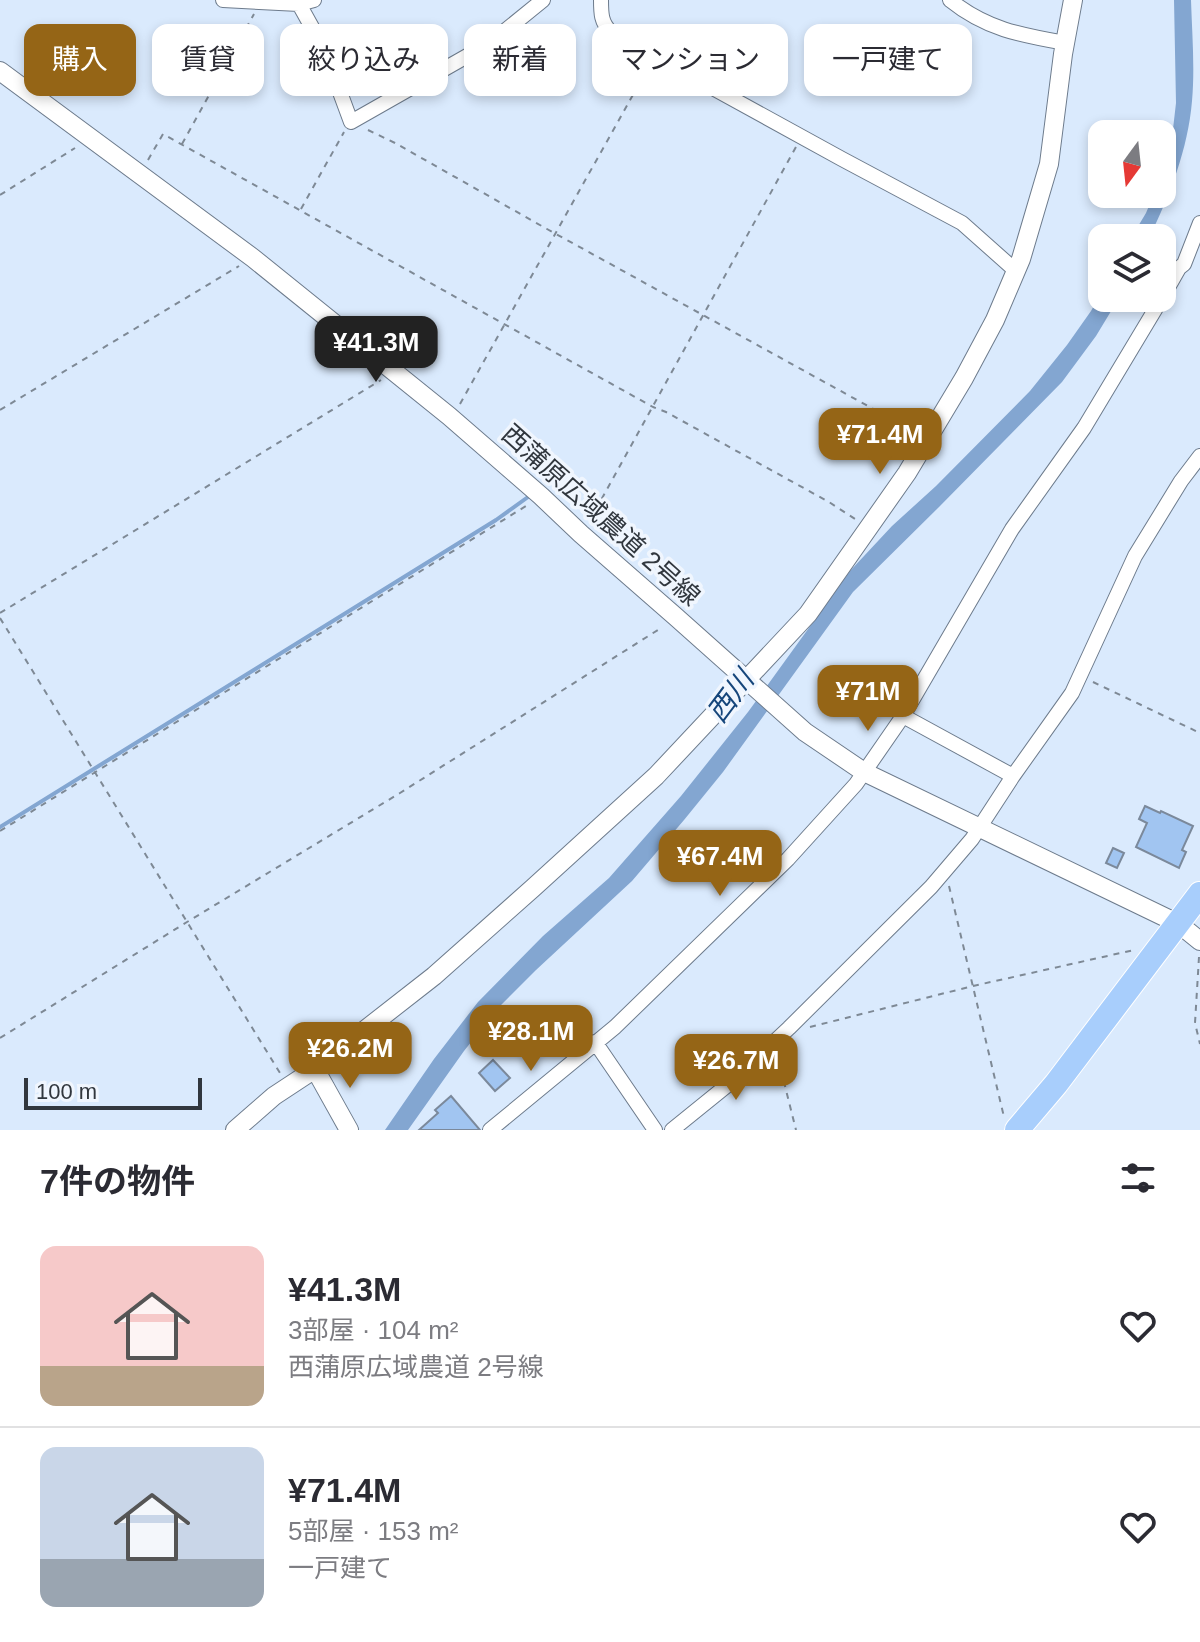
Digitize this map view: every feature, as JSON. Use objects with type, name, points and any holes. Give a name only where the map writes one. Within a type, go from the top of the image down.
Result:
[{"type":"highway","points":[[1010,1124],[1056,1084],[1200,894]]},
{"type":"street","points":[[223,0],[299,4],[314,0]]},
{"type":"street","points":[[299,4],[324,49],[351,122],[490,43],[543,0]]},
{"type":"street","points":[[601,0],[604,24]]},
{"type":"street","points":[[950,0],[967,14],[1010,33],[1065,43]]},
{"type":"street","points":[[235,1130],[274,1096],[315,1069],[434,976],[533,888],[656,776],[750,683],[808,614],[907,473],[995,320],[1016,271],[1049,164],[1073,0]]},
{"type":"street","name":"西蒲原広域農道 2号線","points":[[0,71],[253,258],[449,416],[795,725],[864,772],[1179,924],[1200,941]]},
{"type":"street","points":[[728,96],[962,223],[1016,271]]},
{"type":"street","points":[[1176,276],[1200,223]]},
{"type":"street","points":[[490,1130],[615,1027],[747,900],[829,814],[864,772],[903,716],[1012,529],[1084,428],[1154,312]]},
{"type":"street","points":[[672,1130],[735,1079],[789,1028],[931,887],[972,839],[1072,693],[1135,556],[1200,456]]},
{"type":"street","points":[[903,716],[1013,776]]},
{"type":"street","points":[[595,1042],[655,1130]]},
{"type":"street","points":[[315,1069],[349,1130]]},
{"type":"path","points":[[182,144],[260,2]]},
{"type":"path","points":[[449,416],[462,401],[633,96]]},
{"type":"path","points":[[301,209],[351,122],[395,143],[927,438]]},
{"type":"path","points":[[148,161],[163,134],[829,502],[869,528]]},
{"type":"path","points":[[581,534],[802,137]]},
{"type":"path","points":[[0,195],[90,138]]},
{"type":"path","points":[[0,410],[253,258]]},
{"type":"path","points":[[289,1087],[0,616],[395,372]]},
{"type":"path","points":[[0,831],[541,496]]},
{"type":"path","points":[[0,1038],[392,798],[661,628]]},
{"type":"path","points":[[1080,675],[1200,733]]},
{"type":"path","points":[[943,873],[951,892],[1010,1124]]},
{"type":"path","points":[[789,1028],[805,1028],[1143,948],[1156,953]]},
{"type":"path","points":[[1200,956],[1195,1023],[1200,1044]]},
{"type":"path","points":[[772,1042],[781,1065],[796,1130]]},
{"type":"water","points":[[1174,0],[1191,0],[1192,101],[1187,137],[1176,174]]},
{"type":"water","points":[[1148,208],[1163,208],[1155,224],[1139,224]]},
{"type":"water","points":[[1090,312],[1111,312],[1062,382],[853,592],[723,772],[632,881],[498,1008],[408,1130],[385,1130],[478,1002],[543,936],[609,878],[681,796],[748,712],[850,571],[1030,391]]},
{"type":"building","points":[[1145,806],[1193,826],[1182,850],[1186,852],[1179,868],[1136,847],[1147,823],[1139,819]]},
{"type":"building","points":[[1113,848],[1124,853],[1117,868],[1106,863]]},
{"type":"building","points":[[493,1060],[510,1078],[495,1091],[479,1073]]},
{"type":"building","points":[[451,1096],[480,1130],[419,1130],[438,1113],[435,1110]]},
{"type":"waterway","points":[[0,827],[496,520],[528,497]]},
{"type":"water label","name":"西川","points":[[730,696]]}]
